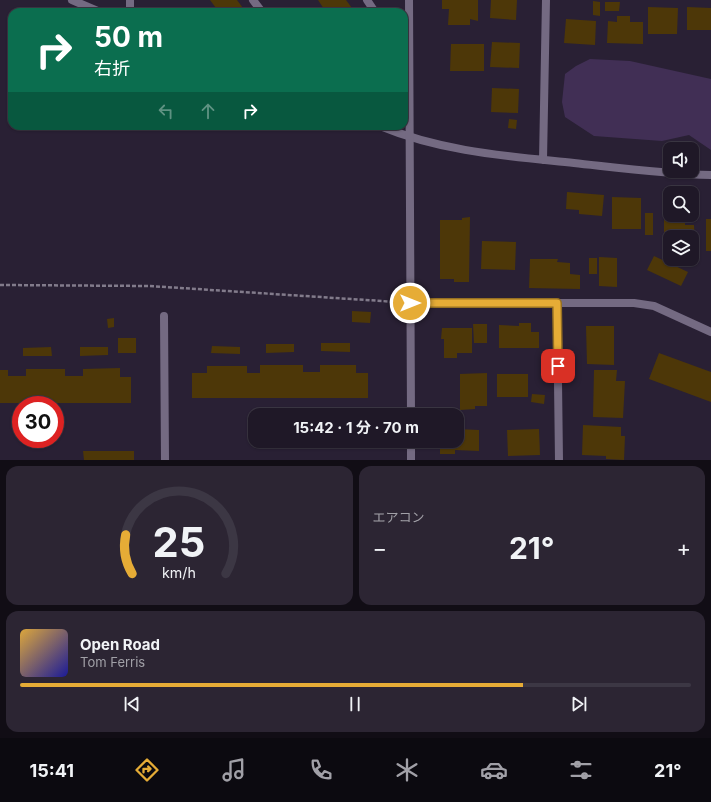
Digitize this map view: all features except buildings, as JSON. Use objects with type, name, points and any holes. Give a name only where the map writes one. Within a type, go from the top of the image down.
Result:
[{"type":"street","points":[[72,0],[91,8]]},
{"type":"street","points":[[409,0],[411,408]]},
{"type":"street","points":[[543,160],[546,0]]},
{"type":"street","points":[[390,130],[409,138],[451,148],[543,160],[711,175]]},
{"type":"street","points":[[410,303],[634,303],[654,306],[711,332]]},
{"type":"street","points":[[557,303],[559,460]]},
{"type":"street","points":[[164,316],[165,460]]},
{"type":"street","points":[[411,448],[411,460]]},
{"type":"path","points":[[0,285],[150,286],[410,303]]},
{"type":"shaded area","points":[[590,59],[630,61],[711,79],[711,150],[689,135],[662,141],[594,136],[565,117],[562,102],[565,74],[576,66]]},
{"type":"route","points":[[410,303],[557,303],[558,366]]}]
